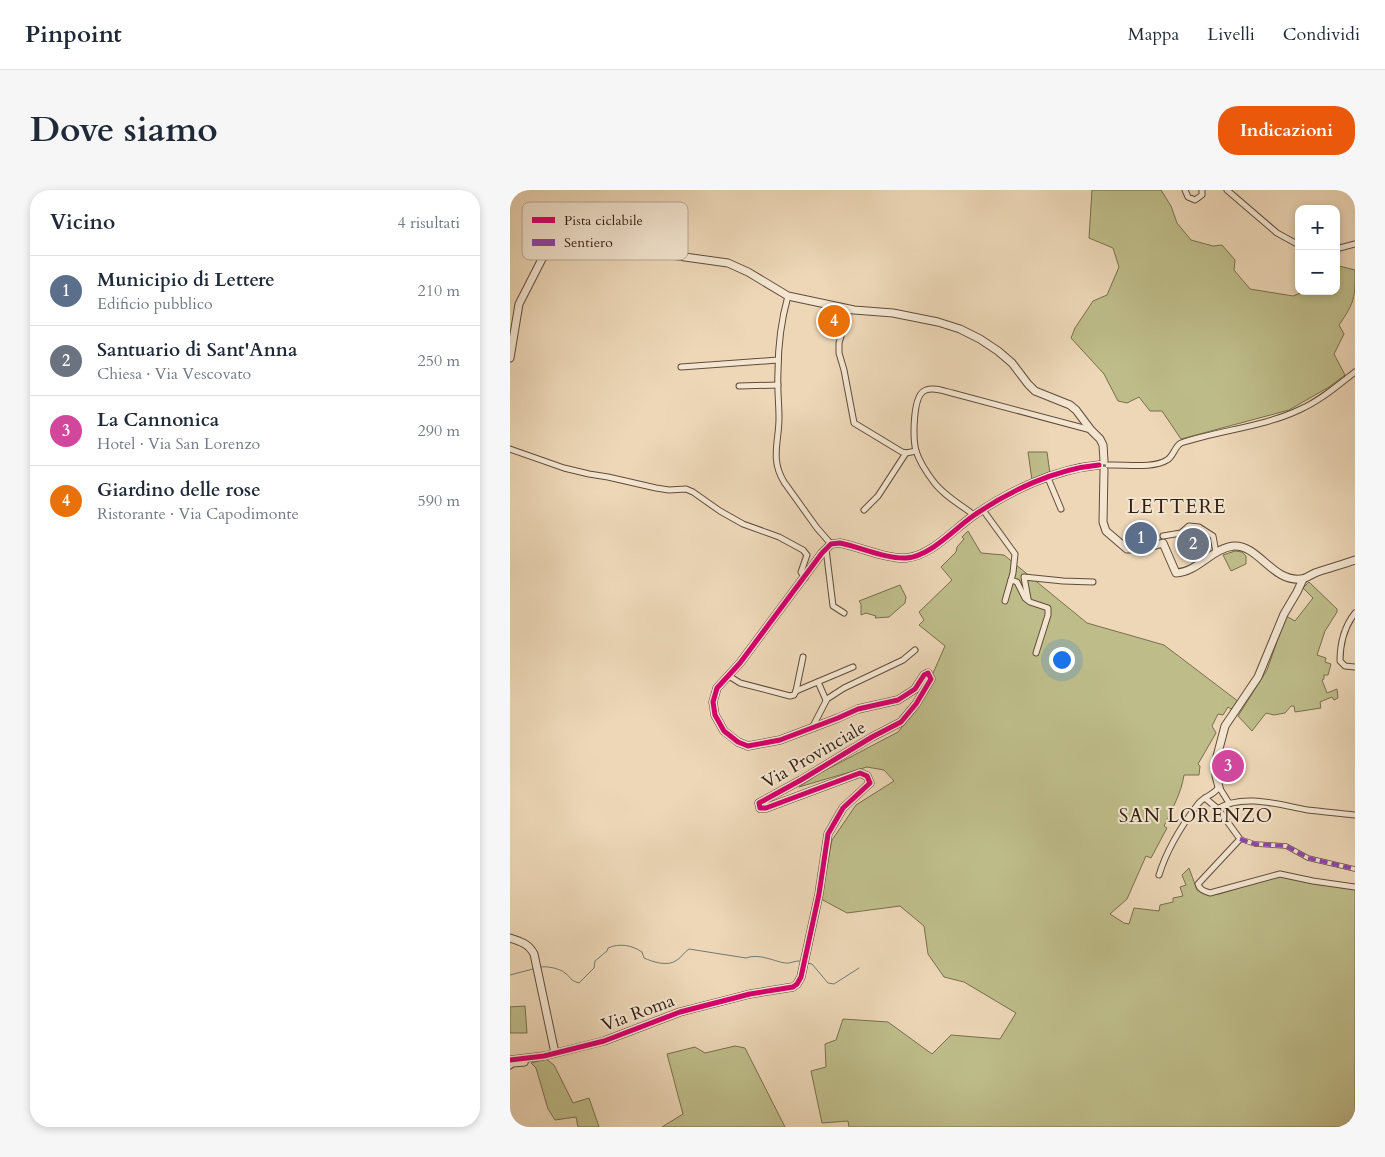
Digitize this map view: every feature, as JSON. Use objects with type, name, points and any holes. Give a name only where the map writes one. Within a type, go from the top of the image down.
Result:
[{"type":"street","points":[[1185,190],[1188,197],[1195,200],[1202,195],[1202,190]]},
{"type":"street","points":[[1228,190],[1241,204],[1277,233],[1295,243]]},
{"type":"street","points":[[1340,248],[1355,244]]},
{"type":"street","points":[[688,258],[728,264],[748,272],[788,296],[849,309],[893,312],[938,322],[960,329],[980,339],[1012,363],[1035,391],[1076,410],[1100,439],[1103,445],[1103,522],[1106,531],[1127,549],[1142,549],[1185,531],[1189,526],[1199,527],[1213,536],[1216,553]]},
{"type":"street","points":[[510,358],[519,304],[541,260]]},
{"type":"street","points":[[788,296],[780,333],[778,360],[779,420],[775,448],[779,472],[829,547],[833,606],[844,613]]},
{"type":"street","points":[[849,309],[839,343],[839,354],[854,423],[906,453],[916,451]]},
{"type":"street","points":[[681,367],[778,360]]},
{"type":"street","points":[[853,667],[790,696],[740,683],[728,676],[829,547],[840,542],[890,556],[906,558],[920,554],[934,547],[974,515],[1028,486],[1079,467],[1155,465],[1165,462],[1176,446],[1182,442],[1275,419],[1301,410],[1355,372]]},
{"type":"street","points":[[738,386],[778,385]]},
{"type":"street","points":[[974,515],[934,483],[916,451],[915,428],[918,398],[926,389],[952,393],[1091,430]]},
{"type":"street","points":[[510,449],[564,468],[589,474],[668,490],[686,489],[743,524],[803,550],[807,555],[801,572],[805,578]]},
{"type":"street","points":[[864,510],[878,496],[906,453]]},
{"type":"street","points":[[1048,478],[1061,509]]},
{"type":"street","points":[[983,510],[1015,554],[1005,601]]},
{"type":"street","points":[[1163,539],[1176,573],[1199,566],[1216,553],[1235,546],[1243,547],[1278,574],[1285,577],[1303,579],[1355,560]]},
{"type":"street","points":[[1028,599],[1024,577],[1093,582]]},
{"type":"street","points":[[1229,803],[1219,787],[1216,776],[1216,760],[1225,726],[1258,677],[1284,614],[1303,579]]},
{"type":"street","points":[[1011,580],[1017,582],[1024,598],[1030,602],[1045,606],[1048,611],[1036,653]]},
{"type":"street","points":[[1354,667],[1345,666],[1340,661],[1340,649],[1348,622],[1355,613]]},
{"type":"street","points":[[812,728],[826,700],[844,688],[903,660],[915,650]]},
{"type":"street","points":[[796,692],[803,657]]},
{"type":"street","name":"Via Provinciale","points":[[728,676],[717,688],[713,702],[715,715],[724,731],[738,742],[748,746],[780,740],[858,709],[898,700],[915,689],[924,675],[928,673],[931,679],[916,704],[900,722],[759,803],[760,808],[766,808],[860,773],[867,776],[870,783],[843,808],[828,834],[819,894],[807,948]]},
{"type":"street","points":[[818,682],[826,700]]},
{"type":"street","points":[[1159,875],[1168,850],[1187,819],[1199,802],[1214,794],[1219,787]]},
{"type":"street","points":[[1205,798],[1217,809],[1240,839],[1255,844],[1286,846],[1308,858],[1355,869]]},
{"type":"street","points":[[1217,809],[1229,803],[1259,801],[1310,810],[1355,814]]},
{"type":"street","points":[[1240,839],[1198,884],[1200,888],[1210,893],[1280,874],[1355,887]]},
{"type":"street","points":[[510,938],[531,948],[534,954],[555,1053]]},
{"type":"street","name":"Via Roma","points":[[510,1060],[555,1053],[609,1039],[680,1012],[750,994],[793,987],[801,977],[807,948]]},
{"type":"street","points":[[510,1066],[525,1063],[526,1059]]},
{"type":"shaded area","points":[[1092,190],[1161,190],[1171,206],[1177,223],[1191,240],[1213,246],[1222,245],[1235,260],[1234,270],[1250,289],[1293,296],[1340,295],[1340,266],[1355,270],[1353,299],[1339,325],[1344,334],[1334,354],[1345,375],[1329,387],[1289,410],[1181,439],[1162,411],[1150,411],[1139,397],[1127,403],[1118,401],[1104,374],[1071,338],[1075,328],[1093,301],[1107,295],[1119,267],[1113,248],[1089,238]]},
{"type":"shaded area","points":[[1028,452],[1047,452],[1050,474],[1032,480]]},
{"type":"shaded area","points":[[968,531],[981,553],[1004,555],[1087,623],[1164,645],[1239,702],[1231,709],[1228,707],[1223,715],[1218,714],[1212,726],[1216,733],[1198,764],[1200,766],[1199,775],[1184,775],[1178,795],[1164,826],[1167,828],[1151,858],[1146,856],[1127,899],[1110,914],[1129,924],[1134,908],[1159,911],[1160,905],[1173,902],[1173,898],[1183,896],[1180,887],[1186,885],[1182,875],[1189,868],[1197,890],[1203,893],[1219,894],[1282,876],[1310,883],[1355,888],[1355,1127],[849,1127],[848,1121],[822,1123],[811,1071],[826,1067],[825,1044],[836,1040],[843,1019],[888,1022],[932,1054],[951,1035],[1000,1039],[1016,1013],[964,982],[944,977],[928,954],[924,926],[900,906],[847,913],[821,899],[832,840],[856,805],[894,781],[884,770],[867,767],[799,787],[820,773],[898,732],[918,707],[945,646],[919,625],[924,620],[919,612],[952,580],[941,567],[956,552],[957,547],[964,539],[962,537]]},
{"type":"shaded area","points":[[1235,551],[1242,552],[1246,556],[1246,564],[1231,571],[1223,555]]},
{"type":"shaded area","points":[[1309,582],[1337,609],[1325,631],[1317,655],[1326,658],[1325,662],[1331,664],[1328,675],[1324,675],[1322,680],[1327,693],[1337,689],[1338,698],[1334,700],[1332,697],[1320,702],[1321,708],[1295,712],[1294,706],[1291,706],[1285,713],[1274,715],[1266,713],[1252,731],[1238,716],[1267,670],[1286,616],[1295,621],[1313,598],[1303,588]]},
{"type":"shaded area","points":[[900,585],[906,597],[905,603],[889,617],[875,618],[876,616],[866,613],[861,615],[861,604],[859,601]]},
{"type":"shaded area","points":[[525,1006],[527,1033],[510,1033],[510,1007]]},
{"type":"shaded area","points":[[735,1046],[745,1048],[785,1127],[662,1127],[683,1114],[667,1054],[695,1047],[705,1053]]},
{"type":"shaded area","points":[[546,1059],[554,1065],[573,1103],[589,1098],[599,1127],[578,1127],[576,1117],[555,1120],[548,1109],[536,1068],[531,1063]]},
{"type":"waterway","points":[[540,967],[560,970],[579,983],[594,968],[595,961],[608,948],[621,945],[634,948],[642,952],[644,958],[661,963],[673,962],[689,949],[746,958],[756,956],[785,963],[801,961]]},
{"type":"waterway","points":[[807,963],[812,964],[828,983],[834,984],[859,968]]},
{"type":"waterway","points":[[510,975],[533,969]]},
{"type":"marked path","points":[[1240,839],[1255,844],[1286,846],[1308,858],[1355,869]]},
{"type":"cycle path","points":[[510,1060],[544,1056],[604,1041],[680,1012],[750,994],[793,987],[797,984],[801,977],[819,894],[828,834],[843,808],[870,783],[867,776],[860,773],[766,808],[760,808],[759,803],[901,722],[916,704],[931,679],[928,673],[924,675],[915,689],[898,700],[858,709],[780,740],[748,746],[738,742],[724,731],[715,715],[713,702],[717,688],[740,663],[822,553],[831,544],[840,543],[890,557],[906,558],[915,556],[933,547],[973,516],[1017,490],[1049,476],[1082,467],[1099,465]]},
{"type":"place","name":"Giardino delle rose","points":[[834,321]]},
{"type":"place","name":"Municipio di Lettere","points":[[1141,538]]},
{"type":"place","name":"Santuario di Sant'Anna","points":[[1193,544]]},
{"type":"place","name":"La Cannonica","points":[[1228,766]]},
{"type":"district","name":"LETTERE","points":[[1177,506]]},
{"type":"district","name":"SAN LORENZO","points":[[1196,816]]}]
